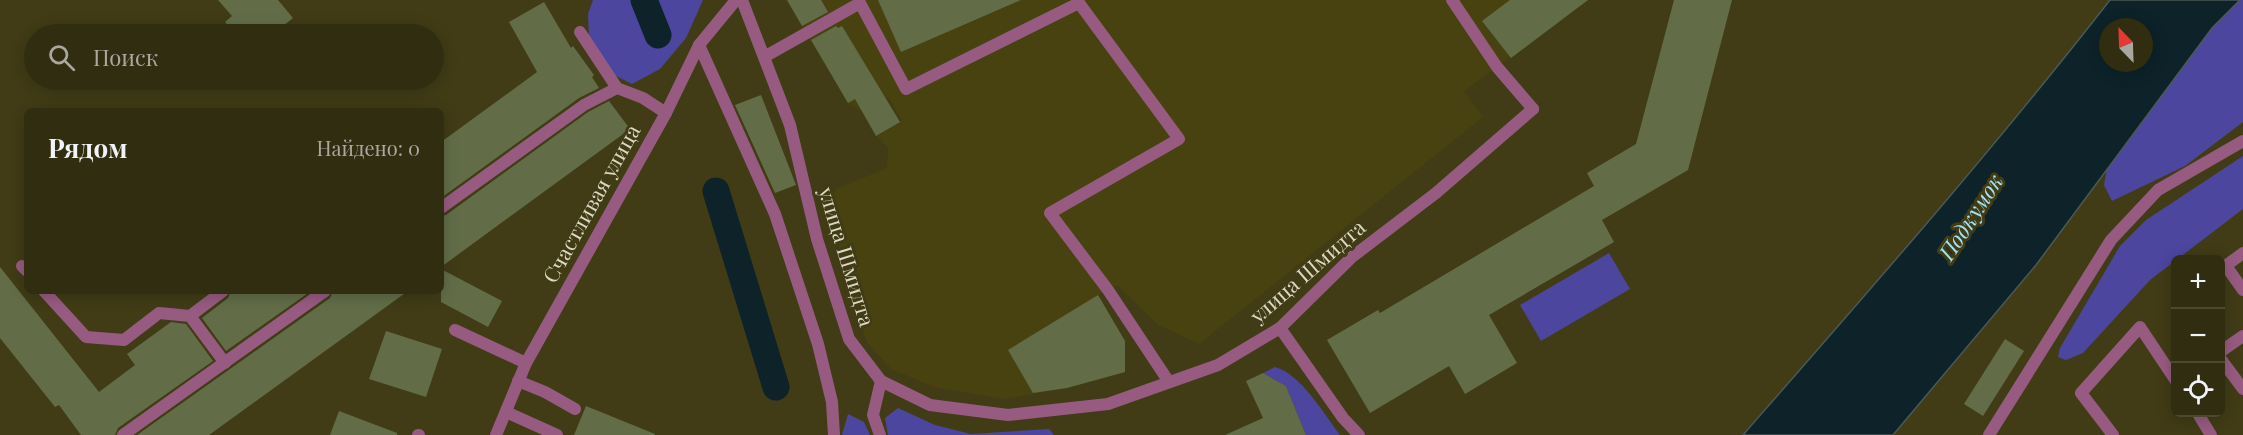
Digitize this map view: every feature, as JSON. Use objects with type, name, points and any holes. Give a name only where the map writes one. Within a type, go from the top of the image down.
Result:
[{"type":"street","name":"Счастливая улица","points":[[496,435],[526,363],[666,113],[699,45],[736,0]]},
{"type":"street","name":"улица Шмидта","points":[[742,0],[790,125],[817,239],[849,339],[881,381],[930,405],[1008,415],[1108,404],[1218,365],[1280,328],[1352,257],[1436,193],[1533,109],[1497,67],[1452,0]]},
{"type":"street","points":[[764,57],[860,3],[906,89],[1079,3],[1179,139],[1050,213],[1108,290],[1169,382]]},
{"type":"street","points":[[580,32],[617,88],[643,98],[666,113]]},
{"type":"street","points":[[699,45],[775,214],[818,344],[832,402],[834,435]]},
{"type":"street","points":[[444,206],[584,105],[617,88]]},
{"type":"street","points":[[1989,435],[2111,240],[2158,190],[2243,141]]},
{"type":"street","points":[[2225,266],[2243,253]]},
{"type":"street","points":[[2225,270],[2243,290]]},
{"type":"street","points":[[48,294],[86,337],[124,340],[159,314],[190,315],[219,294]]},
{"type":"street","points":[[123,435],[321,294]]},
{"type":"street","points":[[190,315],[225,363]]},
{"type":"street","points":[[2113,435],[2081,393],[2140,327],[2171,375]]},
{"type":"street","points":[[1280,328],[1342,418],[1350,435]]},
{"type":"street","points":[[455,330],[526,363]]},
{"type":"street","points":[[2225,349],[2243,336]]},
{"type":"street","points":[[2224,363],[2243,389]]},
{"type":"street","points":[[518,381],[545,392],[576,409]]},
{"type":"street","points":[[880,435],[873,415],[881,381]]},
{"type":"street","points":[[506,412],[557,435]]},
{"type":"street","points":[[2199,417],[2211,435]]},
{"type":"street","points":[[1342,418],[1359,435]]},
{"type":"shaded area","points":[[593,0],[703,0],[686,38],[660,69],[632,84],[610,73],[589,37],[588,14]]},
{"type":"shaded area","points":[[792,0],[1588,0],[1464,91],[1483,117],[1199,344],[1157,324],[1117,285],[1098,295],[1125,341],[1125,372],[1067,388],[1003,399],[934,387],[891,369],[866,341],[828,202],[836,189],[887,168],[888,148],[877,136],[902,120],[888,97],[862,112],[848,103],[788,2]]},
{"type":"shaded area","points":[[2240,0],[2243,0],[2243,122],[2185,166],[2112,201],[2104,185],[2107,168],[2212,28]]},
{"type":"shaded area","points":[[2243,156],[2243,209],[2183,255],[2171,255],[2171,264],[2150,280],[2083,353],[2066,360],[2058,357],[2060,348],[2120,246],[2146,220]]},
{"type":"shaded area","points":[[1609,253],[1630,289],[1541,341],[1520,305]]},
{"type":"shaded area","points":[[1275,367],[1285,371],[1303,386],[1340,435],[1306,435],[1286,386],[1263,373]]},
{"type":"shaded area","points":[[898,408],[935,425],[971,434],[1049,429],[1054,435],[888,435],[885,418]]},
{"type":"shaded area","points":[[848,414],[864,422],[870,435],[842,435]]},
{"type":"water","name":"Подкумок","points":[[2110,0],[2240,0],[2212,28],[2036,265],[1893,435],[1743,435],[1930,220]]},
{"type":"building","points":[[218,0],[278,0],[293,18],[286,24],[227,24],[225,22],[232,16]]},
{"type":"building","points":[[787,0],[821,0],[828,12],[802,26]]},
{"type":"building","points":[[878,0],[1021,0],[901,52]]},
{"type":"building","points":[[1510,0],[1588,0],[1511,58],[1482,21]]},
{"type":"building","points":[[1674,0],[1732,0],[1688,170],[1602,220],[1614,242],[1489,315],[1517,363],[1465,394],[1449,366],[1370,413],[1327,340],[1378,310],[1380,313],[1594,186],[1587,173],[1636,144]]},
{"type":"building","points":[[544,2],[571,48],[573,46],[594,75],[592,77],[599,88],[579,98],[444,196],[444,140],[537,72],[509,22]]},
{"type":"building","points":[[836,26],[838,28],[842,26],[900,122],[876,136],[855,99],[848,103],[811,40]]},
{"type":"building","points":[[761,95],[796,185],[775,193],[735,105]]},
{"type":"building","points":[[609,101],[630,129],[444,265],[444,215],[588,112]]},
{"type":"building","points":[[0,267],[99,392],[135,365],[127,354],[171,322],[186,324],[213,361],[118,428],[115,435],[81,435],[59,405],[55,407],[0,338]]},
{"type":"building","points":[[444,271],[502,301],[488,327],[441,302],[441,294],[444,294]]},
{"type":"building","points":[[230,294],[307,294],[226,351],[202,318],[228,298]]},
{"type":"building","points":[[332,294],[404,294],[209,435],[137,435],[330,298]]},
{"type":"building","points":[[1098,295],[1125,341],[1125,372],[1067,388],[1033,393],[1008,350]]},
{"type":"building","points":[[386,331],[442,349],[426,397],[369,379]]},
{"type":"building","points":[[2005,339],[2024,351],[1983,416],[1964,404]]},
{"type":"building","points":[[1263,373],[1286,386],[1306,435],[1225,435],[1263,418],[1246,381]]},
{"type":"building","points":[[586,406],[655,434],[655,435],[574,435]]},
{"type":"building","points":[[339,411],[397,433],[397,435],[330,435]]},
{"type":"waterway","points":[[644,0],[658,35]]},
{"type":"waterway","points":[[716,191],[776,387]]}]
